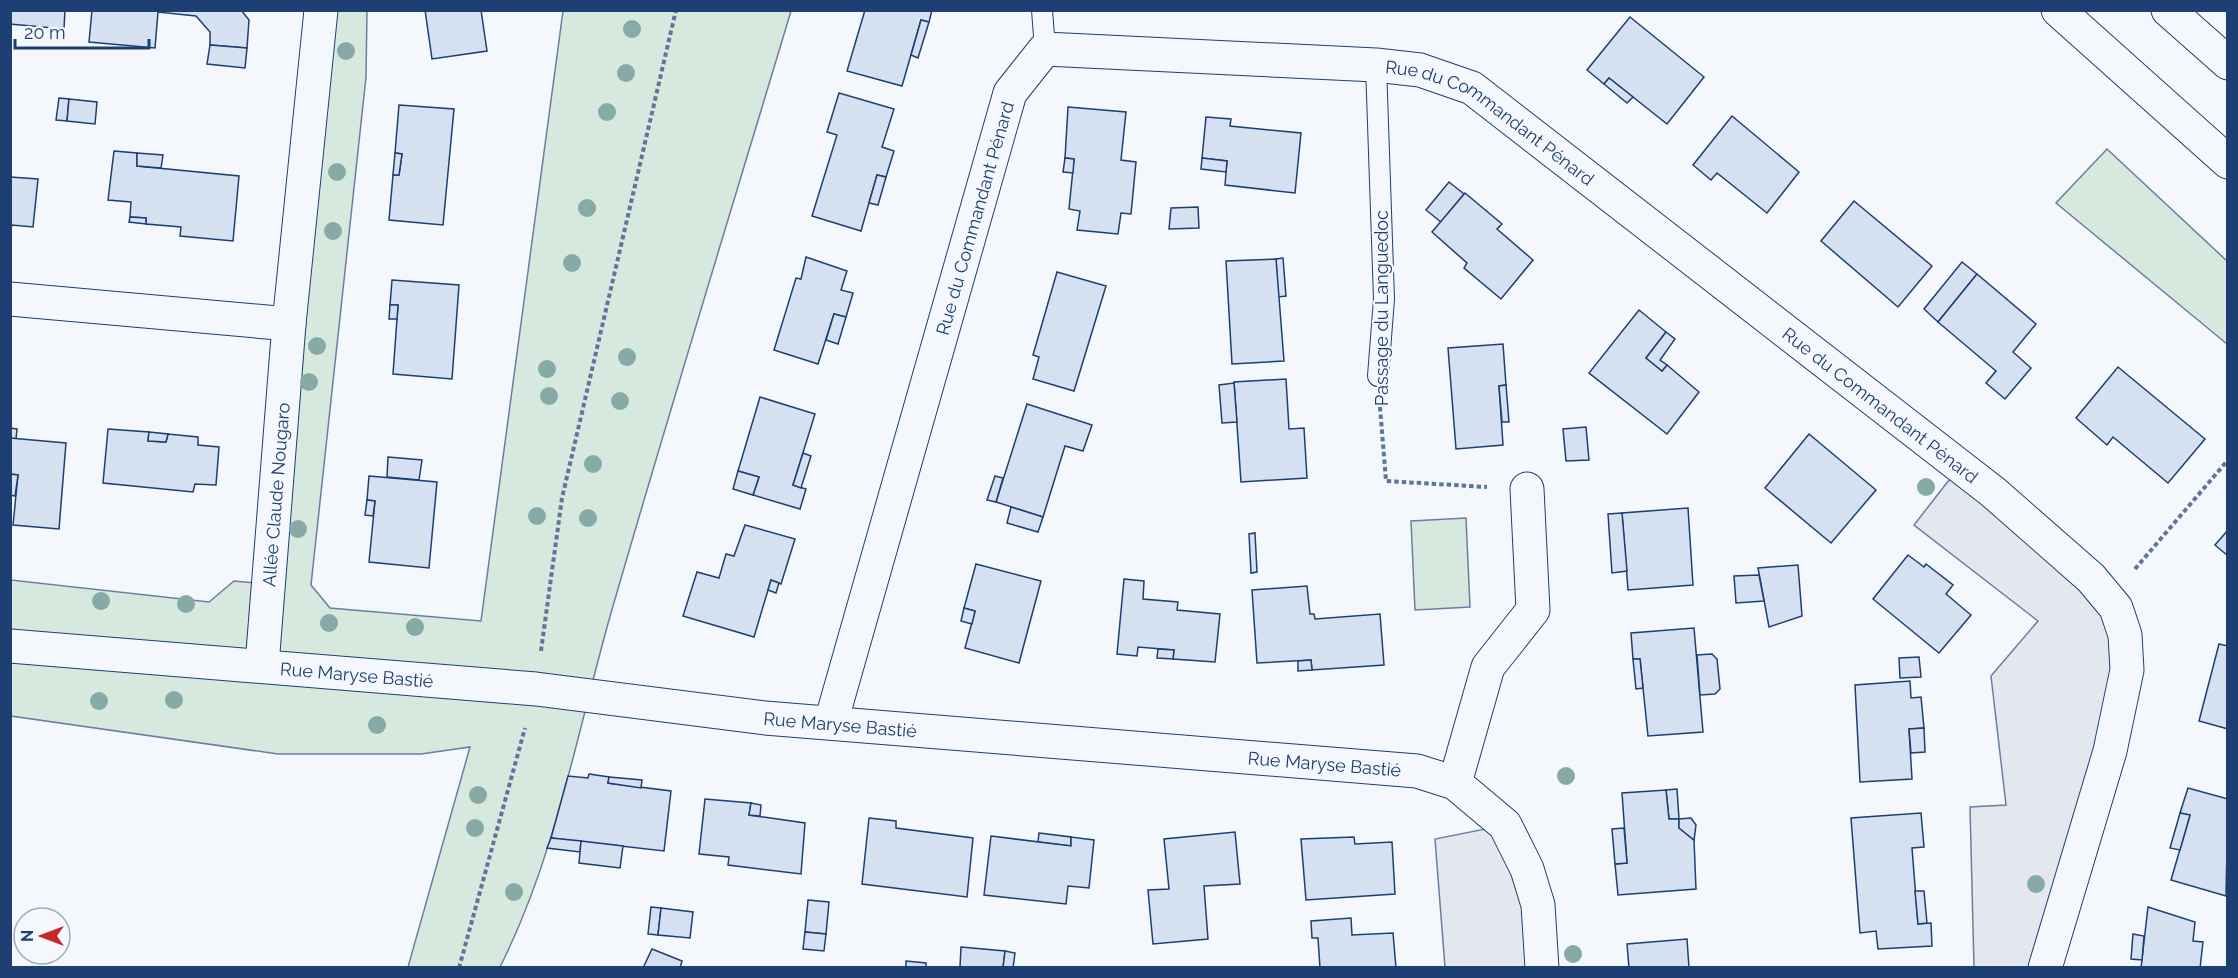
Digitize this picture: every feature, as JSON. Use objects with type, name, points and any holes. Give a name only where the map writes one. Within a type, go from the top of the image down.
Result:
[{"type":"main road","name":"Allée Claude Nougaro","points":[[262,665],[289,324],[321,10]]},
{"type":"main road","points":[[2058,10],[2228,162]]},
{"type":"main road","points":[[2168,10],[2228,63]]},
{"type":"main road","name":"Rue du Commandant Pénard","points":[[831,722],[1010,93],[1045,49],[1376,65],[1420,70],[1472,88],[1985,486],[2070,558],[2116,608],[2125,635],[2127,670],[2110,751],[2045,968]]},
{"type":"main road","points":[[10,299],[289,324]]},
{"type":"main road","points":[[1455,783],[1488,667],[1533,610],[1527,489]]},
{"type":"main road","name":"Rue Maryse Bastié","points":[[10,646],[262,665],[536,690],[765,718],[1417,771],[1455,783],[1505,825],[1527,869],[1538,906],[1542,968]]},
{"type":"lane","points":[[1042,10],[1045,49]]},
{"type":"lane","name":"Passage du Languedoc","points":[[1376,65],[1384,299],[1378,376]]},
{"type":"path","points":[[459,968],[536,690],[562,498],[676,10]]},
{"type":"path","name":"Passage du Languedoc","points":[[1378,376],[1386,481],[1527,489]]},
{"type":"path","points":[[2110,600],[2228,460]]},
{"type":"shaded area","points":[[321,11],[367,11],[366,77],[311,585],[330,608],[481,621],[563,11],[791,11],[611,613],[551,838],[519,925],[500,967],[408,967],[470,747],[421,754],[278,754],[11,716],[11,580],[209,602],[234,581],[268,584]]},
{"type":"shaded area","points":[[2107,149],[2227,261],[2227,344],[2056,203]]},
{"type":"shaded area","points":[[1960,466],[2125,635],[2045,967],[1974,967],[1970,807],[2006,805],[1991,676],[2038,621],[1914,525]]},
{"type":"shaded area","points":[[1466,518],[1470,607],[1415,610],[1411,521]]},
{"type":"shaded area","points":[[1505,825],[1542,967],[1445,967],[1435,839]]},
{"type":"building","points":[[10,10],[65,10],[64,29],[10,24]]},
{"type":"building","points":[[92,10],[241,10],[249,20],[247,48],[210,45],[210,32],[196,16],[158,12],[155,48],[89,42]]},
{"type":"building","points":[[425,10],[481,10],[487,51],[432,59]]},
{"type":"building","points":[[865,10],[932,10],[929,22],[921,20],[902,86],[847,71]]},
{"type":"building","points":[[1630,17],[1704,77],[1667,124],[1609,78],[1604,84],[1587,70]]},
{"type":"building","points":[[921,20],[929,22],[918,58],[911,55]]},
{"type":"building","points":[[210,45],[247,48],[245,68],[207,64]]},
{"type":"building","points":[[1609,78],[1633,97],[1627,103],[1604,84]]},
{"type":"building","points":[[839,93],[894,109],[882,147],[894,151],[886,177],[877,175],[861,231],[812,216],[837,135],[827,132]]},
{"type":"building","points":[[59,98],[69,99],[67,121],[56,120]]},
{"type":"building","points":[[69,99],[97,102],[95,124],[67,121]]},
{"type":"building","points":[[399,105],[454,109],[443,225],[389,220],[393,175],[399,175],[402,154],[395,153]]},
{"type":"building","points":[[1068,107],[1126,112],[1121,160],[1136,162],[1131,214],[1121,213],[1118,234],[1077,230],[1080,211],[1069,209],[1074,159],[1065,158]]},
{"type":"building","points":[[1732,116],[1799,172],[1767,213],[1717,173],[1711,180],[1693,165]]},
{"type":"building","points":[[1206,117],[1231,119],[1230,126],[1301,133],[1295,193],[1225,185],[1227,161],[1202,158]]},
{"type":"building","points":[[114,151],[137,153],[137,166],[239,176],[233,241],[180,236],[181,227],[146,224],[146,218],[130,217],[131,202],[108,200]]},
{"type":"building","points":[[137,153],[163,155],[161,168],[137,166]]},
{"type":"building","points":[[395,153],[402,154],[399,175],[393,175]]},
{"type":"building","points":[[1065,158],[1074,159],[1073,173],[1063,172]]},
{"type":"building","points":[[1202,158],[1227,161],[1226,172],[1201,169]]},
{"type":"building","points":[[877,175],[886,177],[878,205],[869,203]]},
{"type":"building","points":[[10,177],[38,179],[33,227],[12,225],[10,231]]},
{"type":"building","points":[[1449,182],[1464,194],[1441,222],[1426,210]]},
{"type":"building","points":[[1465,193],[1502,224],[1497,229],[1533,260],[1501,299],[1464,268],[1467,263],[1432,232]]},
{"type":"building","points":[[1854,201],[1932,266],[1898,307],[1821,241]]},
{"type":"building","points":[[1198,207],[1199,228],[1169,229],[1171,208]]},
{"type":"building","points":[[130,217],[146,218],[146,224],[129,222]]},
{"type":"building","points":[[806,257],[847,271],[841,290],[853,293],[846,317],[834,314],[818,364],[774,350],[796,278],[801,279]]},
{"type":"building","points":[[1283,258],[1286,296],[1278,297],[1276,259]]},
{"type":"building","points":[[1276,259],[1284,361],[1232,364],[1226,261]]},
{"type":"building","points":[[1962,262],[1977,274],[1938,322],[1924,309]]},
{"type":"building","points":[[1057,272],[1106,286],[1074,391],[1033,379],[1039,357],[1033,355]]},
{"type":"building","points":[[1977,274],[2036,324],[2013,352],[2031,368],[2005,399],[1986,383],[1996,371],[1938,322]]},
{"type":"building","points":[[392,280],[459,285],[452,379],[393,374],[398,305],[390,305]]},
{"type":"building","points":[[390,305],[398,305],[397,319],[389,319]]},
{"type":"building","points":[[1639,310],[1666,332],[1646,358],[1662,371],[1667,365],[1699,392],[1667,434],[1589,373]]},
{"type":"building","points":[[834,314],[846,317],[838,344],[826,340]]},
{"type":"building","points":[[1666,332],[1675,339],[1660,360],[1667,365],[1662,371],[1646,358]]},
{"type":"building","points":[[1503,344],[1506,385],[1499,386],[1503,445],[1456,449],[1448,348]]},
{"type":"building","points":[[2118,367],[2205,439],[2168,483],[2113,437],[2107,445],[2076,418]]},
{"type":"building","points":[[1286,379],[1289,429],[1304,428],[1307,478],[1241,482],[1234,382]]},
{"type":"building","points":[[1234,383],[1237,422],[1222,423],[1219,385]]},
{"type":"building","points":[[1506,385],[1509,422],[1502,422],[1499,386]]},
{"type":"building","points":[[760,397],[815,414],[793,485],[806,489],[800,509],[753,495],[759,477],[738,471]]},
{"type":"building","points":[[1027,404],[1092,425],[1083,451],[1065,446],[1043,517],[996,502]]},
{"type":"building","points":[[1586,427],[1589,460],[1566,461],[1563,429]]},
{"type":"building","points":[[10,428],[17,429],[16,439],[10,438]]},
{"type":"building","points":[[108,429],[149,432],[148,441],[166,442],[168,434],[198,437],[198,445],[219,447],[216,485],[195,484],[193,492],[103,483]]},
{"type":"building","points":[[149,432],[168,434],[166,442],[148,441]]},
{"type":"building","points":[[1809,434],[1876,490],[1831,543],[1765,488]]},
{"type":"building","points":[[10,438],[66,443],[59,529],[13,525],[18,475],[10,474]]},
{"type":"building","points":[[803,453],[811,456],[801,488],[793,485]]},
{"type":"building","points":[[388,457],[422,460],[419,480],[387,477]]},
{"type":"building","points":[[738,471],[759,477],[753,495],[733,489]]},
{"type":"building","points":[[10,474],[18,475],[15,496],[10,495]]},
{"type":"building","points":[[369,476],[437,482],[429,568],[369,562],[375,501],[367,500]]},
{"type":"building","points":[[995,476],[1003,478],[996,502],[987,500]]},
{"type":"building","points":[[367,500],[375,501],[373,516],[365,515]]},
{"type":"building","points":[[1011,507],[1043,517],[1038,532],[1007,523]]},
{"type":"building","points":[[1688,508],[1693,585],[1628,590],[1622,513]]},
{"type":"building","points":[[1622,513],[1627,571],[1612,573],[1608,514]]},
{"type":"building","points":[[745,525],[795,539],[781,584],[771,580],[754,637],[683,616],[697,572],[719,578],[726,554],[734,556]]},
{"type":"building","points":[[2228,530],[2228,556],[2215,545]]},
{"type":"building","points":[[1255,533],[1257,572],[1251,573],[1249,534]]},
{"type":"building","points":[[1908,555],[1924,567],[1926,564],[1953,585],[1946,594],[1971,615],[1939,653],[1873,599]]},
{"type":"building","points":[[976,564],[1041,581],[1019,663],[965,648],[975,611],[964,608]]},
{"type":"building","points":[[1798,565],[1802,616],[1769,627],[1758,568]]},
{"type":"building","points":[[1759,575],[1764,601],[1736,603],[1734,576]]},
{"type":"building","points":[[1124,579],[1144,581],[1143,599],[1178,602],[1177,610],[1220,614],[1215,662],[1173,659],[1174,650],[1138,647],[1137,656],[1117,654]]},
{"type":"building","points":[[771,580],[779,583],[776,593],[768,590]]},
{"type":"building","points":[[1307,586],[1310,614],[1314,614],[1315,619],[1380,614],[1384,665],[1312,670],[1311,660],[1257,663],[1252,590]]},
{"type":"building","points":[[964,608],[975,611],[972,624],[961,621]]},
{"type":"building","points":[[1694,628],[1703,732],[1648,736],[1640,659],[1633,659],[1631,633]]},
{"type":"building","points":[[2219,644],[2228,646],[2228,729],[2199,721]]},
{"type":"building","points":[[1158,649],[1174,650],[1173,659],[1157,658]]},
{"type":"building","points":[[1712,654],[1717,659],[1720,689],[1715,694],[1700,695],[1697,655]]},
{"type":"building","points":[[1919,657],[1921,677],[1900,678],[1899,658]]},
{"type":"building","points":[[1633,659],[1640,659],[1643,688],[1636,689]]},
{"type":"building","points":[[1311,660],[1312,670],[1298,671],[1298,661]]},
{"type":"building","points":[[1910,681],[1911,698],[1921,697],[1924,728],[1909,729],[1912,779],[1860,782],[1855,685]]},
{"type":"building","points":[[1924,728],[1925,752],[1911,753],[1909,729]]},
{"type":"building","points":[[589,774],[609,777],[608,783],[671,791],[664,851],[551,838],[568,776],[588,778]]},
{"type":"building","points":[[609,777],[642,780],[641,788],[608,783]]},
{"type":"building","points":[[2188,788],[2228,799],[2226,896],[2171,880],[2190,815],[2180,813]]},
{"type":"building","points":[[1677,789],[1679,819],[1669,819],[1666,790]]},
{"type":"building","points":[[1666,790],[1669,819],[1679,819],[1679,828],[1694,840],[1696,889],[1618,895],[1615,864],[1627,863],[1622,793]]},
{"type":"building","points":[[705,799],[751,803],[749,815],[805,823],[801,874],[728,865],[729,857],[699,854]]},
{"type":"building","points":[[751,803],[761,805],[760,816],[749,815]]},
{"type":"building","points":[[1921,813],[1924,847],[1912,848],[1918,924],[1931,923],[1932,946],[1878,949],[1876,931],[1860,933],[1851,818]]},
{"type":"building","points":[[2180,813],[2190,815],[2180,850],[2170,848]]},
{"type":"building","points":[[869,818],[896,821],[896,828],[973,838],[967,897],[862,884]]},
{"type":"building","points":[[1691,818],[1696,825],[1694,840],[1679,828],[1679,819]]},
{"type":"building","points":[[1624,828],[1627,863],[1615,864],[1612,829]]},
{"type":"building","points":[[1235,832],[1240,884],[1204,886],[1208,939],[1153,944],[1148,890],[1169,889],[1164,839]]},
{"type":"building","points":[[1039,833],[1071,837],[1071,846],[1038,842]]},
{"type":"building","points":[[991,836],[1071,846],[1071,837],[1094,840],[1089,888],[1068,886],[1066,904],[984,895]]},
{"type":"building","points":[[1354,837],[1355,844],[1392,842],[1395,894],[1306,900],[1301,839]]},
{"type":"building","points":[[551,838],[581,841],[580,852],[547,848]]},
{"type":"building","points":[[581,841],[623,846],[620,868],[579,863]]},
{"type":"building","points":[[1915,891],[1924,891],[1927,923],[1918,924]]},
{"type":"building","points":[[808,900],[829,902],[826,934],[805,932]]},
{"type":"building","points":[[651,907],[661,908],[658,935],[648,934]]},
{"type":"building","points":[[2148,907],[2195,922],[2193,941],[2203,942],[2200,968],[2141,968]]},
{"type":"building","points":[[661,908],[693,912],[690,938],[658,935]]},
{"type":"building","points":[[1351,918],[1352,935],[1393,933],[1396,968],[1320,968],[1318,938],[1312,938],[1311,921]]},
{"type":"building","points":[[805,932],[826,934],[824,951],[803,949]]},
{"type":"building","points":[[2133,934],[2144,936],[2142,960],[2131,959]]},
{"type":"building","points":[[1687,939],[1689,968],[1629,968],[1627,944]]},
{"type":"building","points":[[961,947],[1005,951],[1003,968],[960,967]]},
{"type":"building","points":[[652,949],[682,961],[680,968],[643,968]]},
{"type":"building","points":[[1005,951],[1015,953],[1013,968],[1003,968]]},
{"type":"building","points":[[906,961],[926,963],[926,968],[906,968]]}]
